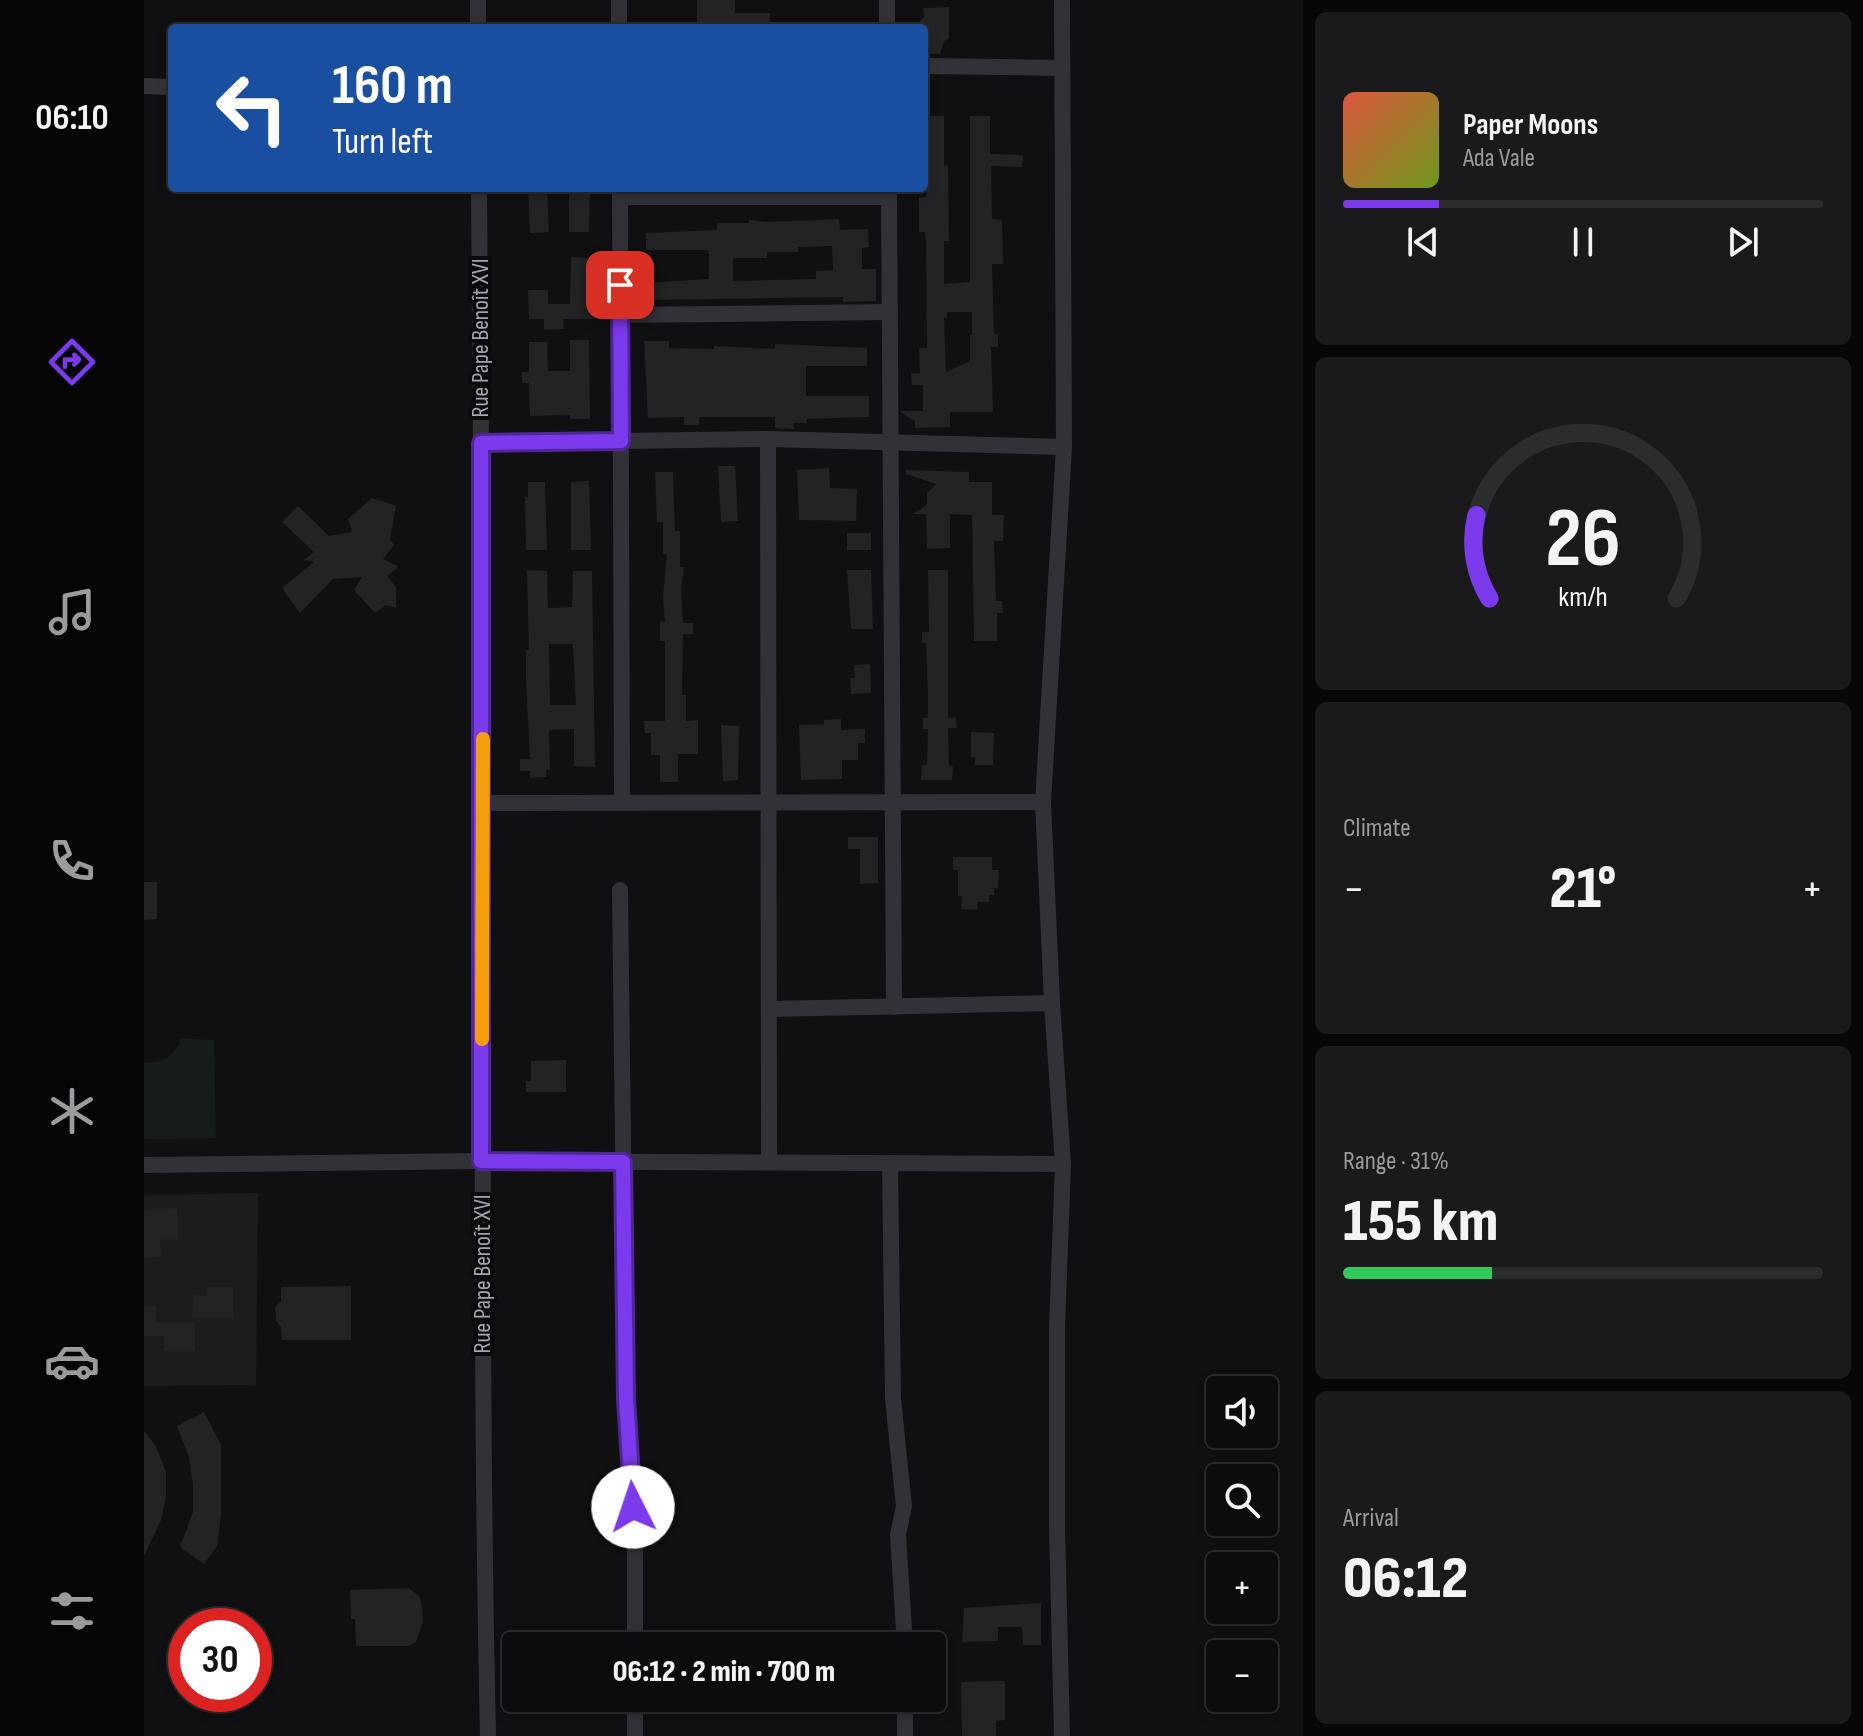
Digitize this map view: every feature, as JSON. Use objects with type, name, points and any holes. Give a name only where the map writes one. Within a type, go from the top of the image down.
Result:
[{"type":"street","points":[[478,0],[478,24]]},
{"type":"street","points":[[619,0],[619,24]]},
{"type":"street","points":[[887,0],[887,24]]},
{"type":"street","points":[[1062,0],[1064,447],[1043,802],[1063,1164],[1057,1328],[1057,1526],[1062,1736]]},
{"type":"street","points":[[928,66],[1062,68]]},
{"type":"street","points":[[144,86],[168,87]]},
{"type":"street","name":"Rue Pape Benoît XVI","points":[[479,192],[483,803],[481,1161],[488,1736]]},
{"type":"street","points":[[622,802],[620,193],[889,193],[894,1007]]},
{"type":"street","points":[[620,315],[890,312]]},
{"type":"street","points":[[481,443],[768,439],[1064,447]]},
{"type":"street","points":[[768,439],[769,1162]]},
{"type":"street","points":[[483,803],[1043,802]]},
{"type":"street","points":[[620,890],[626,1399],[635,1534],[635,1632]]},
{"type":"street","points":[[770,1009],[1052,1003]]},
{"type":"street","points":[[144,1165],[481,1161],[1063,1164]]},
{"type":"street","points":[[890,1163],[893,1399],[904,1506],[898,1535],[904,1632]]},
{"type":"street","points":[[635,1712],[635,1736]]},
{"type":"street","points":[[905,1712],[905,1736]]},
{"type":"shaded area","points":[[179,1038],[214,1040],[216,1138],[144,1139],[144,1063],[169,1056],[180,1043]]},
{"type":"shaded area","points":[[258,1193],[256,1385],[144,1386],[144,1195]]},
{"type":"building","points":[[697,0],[735,0],[735,13],[770,13],[770,24],[697,24]]},
{"type":"building","points":[[949,7],[949,39],[944,41],[940,54],[929,54],[928,24],[917,24],[924,17],[923,8]]},
{"type":"building","points":[[928,116],[944,116],[949,241],[944,241],[944,284],[970,282],[970,116],[990,116],[990,154],[1023,155],[1022,167],[991,166],[992,219],[1002,220],[1003,264],[992,264],[994,334],[998,334],[998,347],[991,347],[993,412],[950,412],[950,427],[915,428],[915,421],[901,411],[923,411],[923,385],[912,385],[911,373],[920,373],[919,348],[927,348],[926,241],[925,232],[919,232],[919,197],[926,197],[928,192]],"holes":[[[947,312],[972,312],[970,361],[946,372],[944,318],[947,318]]]},
{"type":"building","points":[[528,192],[547,192],[549,232],[530,233]]},
{"type":"building","points":[[569,192],[590,192],[589,232],[569,232]]},
{"type":"building","points":[[839,219],[840,230],[868,229],[869,247],[862,248],[862,269],[876,269],[876,301],[843,302],[843,297],[648,300],[647,283],[709,279],[709,255],[708,250],[646,250],[646,233],[717,230],[717,223],[749,223],[749,220]],"holes":[[[832,246],[833,270],[816,271],[816,279],[733,281],[733,258],[767,258],[767,252],[798,252],[798,247]]]},
{"type":"building","points":[[571,257],[588,258],[588,306],[597,306],[597,319],[563,319],[564,329],[544,330],[544,319],[529,319],[528,290],[548,290],[548,304],[570,304]]},
{"type":"building","points":[[570,340],[589,340],[590,419],[570,419],[570,415],[530,416],[529,383],[522,383],[522,372],[529,372],[529,342],[547,342],[548,371],[570,371]]},
{"type":"building","points":[[644,341],[669,341],[669,348],[714,349],[714,346],[775,349],[775,344],[867,348],[867,366],[806,366],[806,396],[869,396],[869,417],[807,419],[807,423],[793,423],[794,429],[775,428],[775,417],[699,417],[699,425],[684,425],[684,417],[648,418]]},
{"type":"building","points":[[718,466],[735,466],[738,521],[721,522]]},
{"type":"building","points":[[829,468],[830,488],[857,489],[856,521],[799,520],[797,470]]},
{"type":"building","points":[[906,470],[969,472],[969,482],[992,482],[992,515],[1004,515],[1003,541],[994,541],[996,601],[1002,601],[1003,613],[997,613],[997,641],[974,641],[972,515],[950,514],[950,548],[927,549],[926,514],[913,514],[927,505],[927,493],[936,484],[906,474]]},
{"type":"building","points":[[655,472],[673,472],[675,531],[680,531],[680,567],[684,567],[681,590],[683,623],[693,623],[693,634],[683,634],[682,695],[686,695],[686,721],[698,720],[698,754],[678,754],[678,782],[660,782],[660,755],[651,755],[651,733],[645,733],[644,721],[665,721],[665,641],[660,641],[660,622],[665,622],[663,597],[667,554],[663,554],[663,522],[657,522]]},
{"type":"building","points":[[589,481],[591,550],[571,550],[571,482]]},
{"type":"building","points":[[528,482],[545,482],[547,550],[526,550],[525,497],[528,497]]},
{"type":"building","points":[[372,498],[396,506],[390,539],[394,545],[383,559],[398,566],[388,576],[396,588],[396,608],[386,605],[375,613],[354,590],[362,577],[333,579],[300,613],[282,588],[314,562],[304,560],[314,552],[282,522],[298,506],[329,536],[352,532],[348,519]]},
{"type":"building","points":[[847,533],[871,533],[871,550],[847,550]]},
{"type":"building","points":[[527,570],[547,571],[548,608],[572,607],[573,571],[592,571],[595,767],[574,766],[574,729],[549,730],[550,770],[546,770],[546,777],[530,778],[530,771],[520,771],[520,759],[530,759],[526,682],[526,650],[529,650]],"holes":[[[549,644],[572,644],[576,705],[550,705]]]},
{"type":"building","points":[[847,570],[871,570],[873,629],[851,629]]},
{"type":"building","points":[[928,570],[948,570],[948,718],[956,718],[957,728],[948,728],[952,780],[921,780],[922,765],[927,765],[928,729],[923,729],[923,718],[928,718],[928,695],[926,643],[922,643],[922,632],[929,632]]},
{"type":"building","points":[[870,664],[871,693],[851,694],[850,678],[855,678],[854,665]]},
{"type":"building","points":[[841,719],[841,730],[865,729],[865,743],[858,743],[858,760],[842,760],[842,779],[801,780],[799,725],[824,724],[824,720]]},
{"type":"building","points":[[721,725],[739,726],[738,780],[723,781]]},
{"type":"building","points":[[971,732],[994,733],[993,765],[975,765],[975,757],[971,757]]},
{"type":"building","points":[[848,837],[878,837],[878,883],[860,884],[860,849],[848,849]]},
{"type":"building","points":[[953,857],[992,857],[992,870],[999,870],[998,888],[994,888],[994,895],[989,895],[989,902],[978,902],[977,910],[961,909],[958,870],[953,870]]},
{"type":"building","points":[[144,882],[157,882],[157,919],[144,920]]},
{"type":"building","points":[[566,1060],[566,1092],[526,1092],[526,1081],[531,1081],[531,1061]]},
{"type":"building","points":[[177,1208],[178,1239],[160,1239],[161,1257],[144,1258],[144,1210]]},
{"type":"building","points":[[351,1286],[351,1340],[282,1340],[275,1307],[281,1301],[281,1287]]},
{"type":"building","points":[[207,1287],[233,1287],[233,1318],[192,1318],[193,1295],[207,1296]]},
{"type":"building","points":[[144,1306],[156,1306],[156,1323],[195,1323],[195,1351],[164,1351],[164,1336],[144,1336]]},
{"type":"building","points":[[204,1412],[221,1445],[221,1516],[217,1546],[204,1564],[180,1547],[193,1512],[193,1485],[189,1457],[177,1426]]},
{"type":"building","points":[[144,1431],[155,1445],[166,1472],[166,1497],[161,1520],[144,1556]]},
{"type":"building","points":[[408,1588],[419,1596],[422,1606],[423,1621],[416,1642],[407,1646],[356,1646],[350,1590]]},
{"type":"building","points":[[1041,1603],[1041,1645],[1023,1645],[1022,1627],[998,1627],[998,1641],[962,1642],[964,1608]]},
{"type":"building","points":[[1005,1681],[1005,1720],[996,1721],[996,1736],[962,1736],[961,1682]]},
{"type":"slow traffic","points":[[482,1039],[483,739]]},
{"type":"route","points":[[620,285],[621,441],[481,443],[481,1161],[623,1162],[626,1399],[633,1507]]}]
